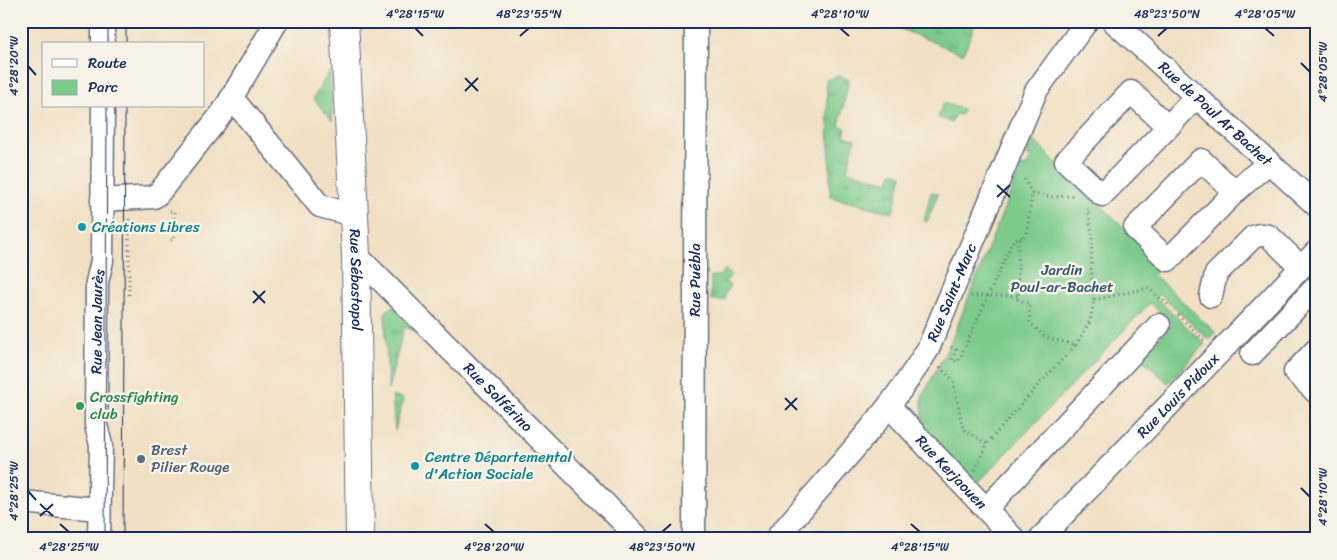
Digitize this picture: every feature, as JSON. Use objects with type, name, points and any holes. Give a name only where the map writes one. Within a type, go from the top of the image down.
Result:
[{"type":"main road","name":"Rue Sébastopol","points":[[344,21],[356,255],[360,539]]},
{"type":"street","points":[[103,21],[103,42]]},
{"type":"street","points":[[102,200],[129,200],[154,197],[158,194],[213,126],[232,98],[277,21]]},
{"type":"street","name":"Rue Puébla","points":[[694,539],[696,21]]},
{"type":"street","name":"Rue Saint-Marc","points":[[776,539],[889,406],[913,374],[928,349],[1036,90],[1087,21]]},
{"type":"street","name":"Rue de Poul Ar Bachet","points":[[1113,21],[1316,205]]},
{"type":"street","points":[[1168,127],[1131,92],[1066,160],[1102,195],[1168,127],[1196,97]]},
{"type":"street","points":[[232,98],[320,206],[354,215]]},
{"type":"street","name":"Rue Jean Jaurès","points":[[99,539],[100,445],[96,425],[97,282],[102,261],[103,108]]},
{"type":"street","points":[[1235,192],[1201,160],[1135,228],[1168,260],[1235,192],[1269,162]]},
{"type":"street","points":[[1211,296],[1216,274],[1253,237],[1264,234],[1309,259]]},
{"type":"street","name":"Rue Solférino","points":[[356,255],[640,539]]},
{"type":"street","name":"Rue Louis Pidoux","points":[[1040,539],[1309,259]]},
{"type":"street","points":[[1252,354],[1316,287]]},
{"type":"street","points":[[986,509],[1159,325]]},
{"type":"street","points":[[1316,350],[1295,372],[1316,392]]},
{"type":"street","name":"Rue Kerjaouen","points":[[889,406],[1014,539]]},
{"type":"street","points":[[21,502],[99,509]]},
{"type":"path","points":[[1020,170],[1032,194],[1027,232],[1018,242],[1018,299],[1029,304],[1030,322],[1045,337],[1076,346]]},
{"type":"path","points":[[1032,194],[1051,197],[1078,195]]},
{"type":"path","points":[[129,200],[129,295]]},
{"type":"path","points":[[975,471],[987,444],[1040,383],[1076,346],[1090,321],[1094,300],[1091,267],[1092,235],[1088,206]]},
{"type":"path","points":[[958,362],[1014,239],[1022,237]]},
{"type":"path","points":[[1094,300],[1148,288],[1218,353]]},
{"type":"path","points":[[970,296],[1018,296]]},
{"type":"path","points":[[940,366],[953,380],[963,429],[987,444]]},
{"type":"green space","points":[[881,21],[974,21],[972,26],[974,28],[963,54]]},
{"type":"green space","points":[[330,71],[332,121],[313,98]]},
{"type":"green space","points":[[838,76],[849,79],[839,126],[846,128],[844,136],[855,139],[847,171],[889,182],[892,172],[902,175],[893,213],[830,197],[826,80]]},
{"type":"green space","points":[[943,103],[963,109],[961,115],[955,114],[951,123],[938,117]]},
{"type":"green space","name":"Jardin Poul-ar-Bachet","points":[[1032,139],[1163,265],[1154,275],[1216,333],[1209,340],[1159,294],[1156,298],[1205,344],[1168,383],[1141,358],[1173,324],[1150,303],[976,485],[933,442],[923,426],[922,397],[950,344],[1021,166],[1027,167],[1031,157],[1026,155]]},
{"type":"green space","points":[[931,192],[938,194],[927,222],[924,221]]},
{"type":"green space","points":[[725,269],[731,275],[725,282],[731,286],[725,294],[725,300],[711,300],[711,276],[719,276]]},
{"type":"green space","points":[[394,307],[418,332],[404,327],[388,390],[385,313],[389,308]]},
{"type":"green space","points":[[392,396],[403,399],[395,431]]},
{"type":"tram line","points":[[108,21],[108,42]]},
{"type":"tram line","points":[[126,21],[126,42]]},
{"type":"tram line","points":[[105,539],[107,108]]},
{"type":"tram line","points":[[123,539],[125,108]]},
{"type":"place","name":"Créations Libres","points":[[82,227]]},
{"type":"place","name":"Crossfighting club","points":[[80,406]]},
{"type":"place","name":"Brest Pilier Rouge","points":[[141,459]]},
{"type":"place","name":"Centre Départemental d'Action Sociale","points":[[415,466]]}]
